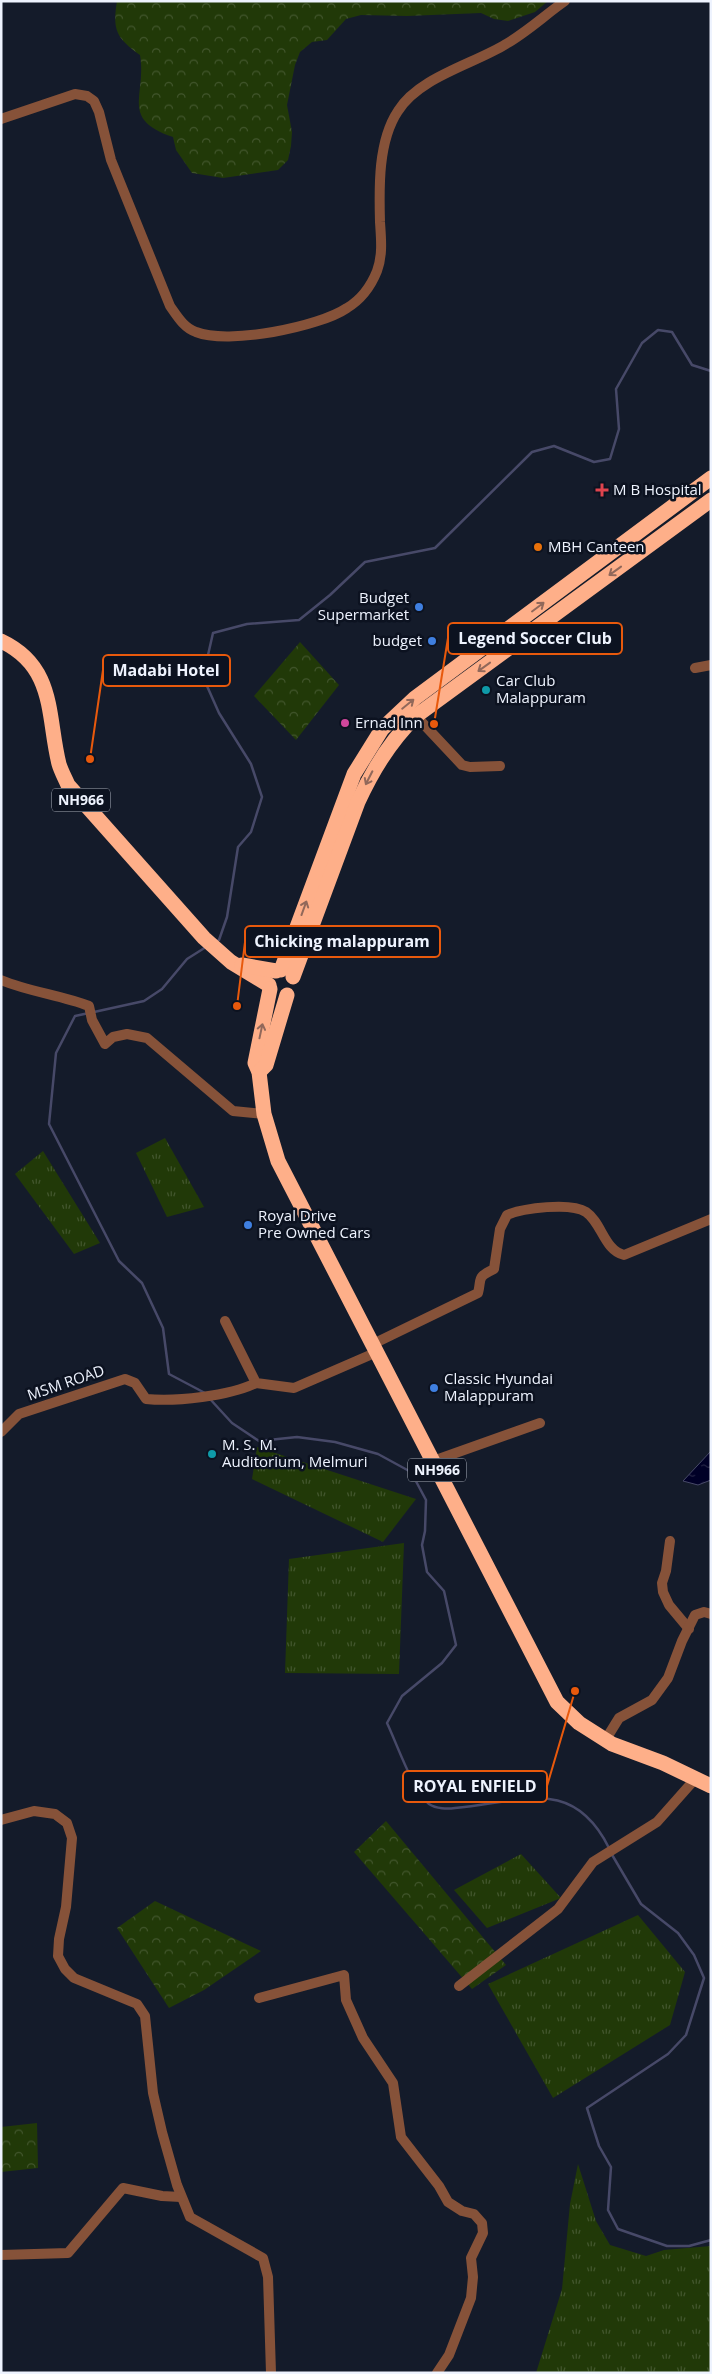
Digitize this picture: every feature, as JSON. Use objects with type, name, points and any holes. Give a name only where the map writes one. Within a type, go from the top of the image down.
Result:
[{"type":"highway","points":[[283,973],[354,774],[382,729],[396,714],[430,688],[711,478]]},
{"type":"highway","points":[[283,973],[369,777],[400,731],[416,716],[711,500]]},
{"type":"highway","points":[[655,520],[666,534]]},
{"type":"highway","name":"NH966","points":[[1,641],[25,657],[42,681],[53,716],[59,765],[68,785],[204,938],[231,962],[269,987],[277,995],[287,994]]},
{"type":"highway","points":[[231,962],[283,973],[294,987],[287,994],[266,1064],[259,1072]]},
{"type":"highway","name":"NH966","points":[[283,973],[270,979],[255,1063],[259,1072],[264,1114],[278,1161],[557,1702],[579,1723],[612,1744],[663,1763],[711,1786]]},
{"type":"street","points":[[1,119],[74,94],[87,96],[94,101],[99,112],[111,160],[170,306],[182,322],[195,332],[215,337],[244,337],[299,326],[346,309],[365,294],[377,270],[382,255],[379,182],[382,156],[398,110],[420,88],[506,44],[565,1]]},
{"type":"street","points":[[695,668],[711,665]]},
{"type":"street","points":[[416,716],[462,765],[470,767],[500,766]]},
{"type":"street","points":[[1,980],[21,988],[66,997],[90,1006],[92,1020],[105,1044],[113,1037],[127,1034],[148,1038],[233,1111],[264,1114]]},
{"type":"street","name":"MSM ROAD","points":[[1,1432],[19,1414],[125,1379],[135,1383],[146,1399],[163,1401],[240,1391],[256,1384],[294,1388],[375,1348],[478,1293],[478,1280],[482,1275],[494,1270],[500,1229],[507,1215],[520,1209],[574,1208],[588,1213],[607,1242],[617,1253],[624,1255],[711,1218]]},
{"type":"street","points":[[225,1321],[256,1384]]},
{"type":"street","points":[[433,1461],[540,1423]]},
{"type":"street","points":[[670,1541],[666,1571],[662,1583],[663,1592],[669,1605],[689,1629]]},
{"type":"street","points":[[606,1739],[619,1718],[652,1700],[668,1678],[682,1641],[695,1615],[704,1612],[711,1614]]},
{"type":"street","points":[[459,1986],[558,1909],[592,1862],[657,1822],[696,1778]]},
{"type":"street","points":[[1,1820],[34,1811],[55,1814],[67,1823],[72,1838],[66,1907],[59,1939],[58,1956],[65,1969],[74,1978],[137,2004],[145,2016],[150,2046],[153,2092],[182,2197],[190,2217],[263,2258],[268,2277],[271,2373]]},
{"type":"street","points":[[259,1998],[344,1975],[346,2000],[363,2038],[393,2084],[401,2137],[439,2186],[448,2202],[462,2211],[474,2214],[482,2222],[483,2233],[471,2258],[473,2277],[471,2298],[449,2355],[437,2373]]},
{"type":"street","points":[[1,2255],[68,2252],[123,2188],[182,2197]]},
{"type":"green space","points":[[117,1],[548,1],[535,12],[508,21],[494,19],[481,13],[407,16],[361,15],[346,19],[327,40],[312,42],[300,52],[295,65],[287,105],[292,132],[288,160],[278,170],[223,178],[192,173],[176,150],[173,137],[156,130],[146,122],[141,114],[139,104],[140,55],[126,44],[118,33],[115,20]]},
{"type":"green space","points":[[300,642],[339,685],[296,740],[254,696]]},
{"type":"green space","points":[[165,1138],[204,1207],[167,1217],[136,1153]]},
{"type":"green space","points":[[43,1151],[100,1243],[74,1254],[15,1174]]},
{"type":"green space","points":[[257,1447],[416,1499],[383,1542],[252,1479]]},
{"type":"green space","points":[[404,1543],[399,1674],[285,1673],[289,1559]]},
{"type":"green space","points":[[386,1821],[506,1965],[472,1989],[354,1852]]},
{"type":"green space","points":[[521,1854],[561,1898],[487,1928],[454,1890]]},
{"type":"green space","points":[[155,1901],[261,1951],[204,1990],[169,2008],[117,1928]]},
{"type":"green space","points":[[638,1915],[685,1972],[670,2025],[553,2098],[488,1984]]},
{"type":"green space","points":[[37,2123],[38,2168],[1,2172],[1,2127]]},
{"type":"green space","points":[[578,2164],[596,2221],[610,2245],[646,2256],[664,2250],[711,2246],[711,2373],[536,2373],[562,2289],[570,2204]]},
{"type":"water","points":[[711,1451],[711,1480],[698,1485],[683,1481]]},
{"type":"waterway","points":[[215,942],[219,940],[227,917],[238,847],[251,832],[262,797],[251,764],[219,713],[203,677],[213,633],[247,624],[299,620],[330,595],[365,562],[435,548],[532,452],[554,446],[594,462],[610,459],[619,429],[616,389],[642,343],[658,330],[672,332],[692,365],[711,371]]},
{"type":"waterway","points":[[94,1012],[144,1001],[162,989],[187,959],[206,947]]},
{"type":"waterway","points":[[89,1013],[75,1016],[56,1053],[49,1124],[119,1261],[142,1283],[163,1328],[169,1374],[205,1393]]},
{"type":"waterway","points":[[210,1399],[232,1423],[259,1441],[297,1437],[335,1442],[378,1454],[411,1472],[426,1500],[425,1531],[422,1545],[427,1572],[444,1591],[456,1645],[442,1663],[402,1696],[387,1723],[411,1778],[423,1798],[429,1804],[438,1808],[542,1798],[561,1802],[578,1810],[594,1825],[609,1848]]},
{"type":"waterway","points":[[611,1853],[641,1904],[678,1933],[694,1955],[704,1978],[686,2035],[668,2054],[587,2108],[599,2146],[611,2167],[608,2210],[618,2229],[667,2246],[689,2246],[711,2240]]},
{"type":"place","name":"M B Hospital","points":[[602,490]]},
{"type":"place","name":"MBH Canteen","points":[[538,547]]},
{"type":"place","name":"Budget Supermarket","points":[[419,607]]},
{"type":"place","name":"budget","points":[[432,641]]},
{"type":"place","name":"Car Club Malappuram","points":[[486,690]]},
{"type":"place","name":"Ernad Inn","points":[[345,723]]},
{"type":"place","name":"Legend Soccer Club","points":[[434,724]]},
{"type":"place","name":"Madabi Hotel","points":[[90,759]]},
{"type":"place","name":"Chicking malappuram","points":[[237,1006]]},
{"type":"place","name":"Royal Drive Pre Owned Cars","points":[[248,1225]]},
{"type":"place","name":"Classic Hyundai Malappuram","points":[[434,1388]]},
{"type":"place","name":"M. S. M. Auditorium, Melmuri","points":[[212,1454]]},
{"type":"place","name":"ROYAL ENFIELD","points":[[575,1691]]}]
